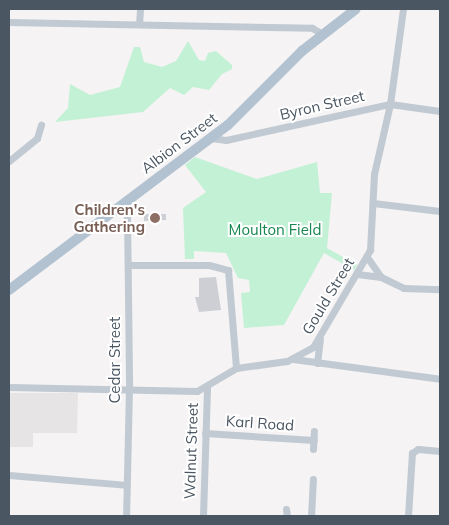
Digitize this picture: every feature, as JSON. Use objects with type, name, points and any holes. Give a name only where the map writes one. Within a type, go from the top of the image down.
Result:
[{"type":"main road","name":"Albion Street","points":[[9,290],[244,112],[323,34],[356,9]]},
{"type":"street","points":[[139,24],[140,9]]},
{"type":"street","name":"Gould Street","points":[[9,386],[185,391],[207,387],[236,368],[293,359],[320,339],[367,257],[373,235],[375,169],[390,104],[403,9]]},
{"type":"street","points":[[9,22],[312,28],[323,34]]},
{"type":"street","name":"Byron Street","points":[[211,138],[226,140],[390,104],[440,111]]},
{"type":"street","points":[[9,161],[37,138],[41,125]]},
{"type":"street","name":"Cedar Street","points":[[124,203],[128,265],[129,388],[126,516]]},
{"type":"street","points":[[373,203],[440,211]]},
{"type":"street","points":[[367,257],[381,277]]},
{"type":"street","points":[[128,265],[208,265],[228,270],[236,368]]},
{"type":"street","points":[[357,274],[381,277],[404,288],[440,289]]},
{"type":"street","points":[[317,363],[320,339]]},
{"type":"street","points":[[293,359],[440,379]]},
{"type":"street","name":"Walnut Street","points":[[202,516],[207,387]]},
{"type":"street","name":"Karl Road","points":[[313,449],[314,431]]},
{"type":"street","name":"Karl Road","points":[[205,433],[314,440]]},
{"type":"street","points":[[408,516],[412,453],[419,449],[440,451]]},
{"type":"street","points":[[9,476],[127,485]]},
{"type":"street","points":[[311,516],[313,479]]},
{"type":"shaded area","points":[[9,393],[78,393],[77,433],[33,433],[33,447],[9,447]]},
{"type":"green space","points":[[188,41],[199,60],[205,61],[208,53],[216,51],[232,65],[232,69],[222,74],[209,90],[193,87],[184,95],[170,88],[143,112],[55,122],[68,108],[70,84],[90,95],[120,87],[134,47],[140,47],[144,62],[162,67],[176,61]]},
{"type":"green space","name":"Moulton Field","points":[[195,157],[257,179],[317,162],[320,193],[332,193],[327,248],[357,265],[354,270],[324,253],[284,325],[244,328],[241,293],[250,292],[249,280],[238,278],[226,253],[194,251],[194,259],[185,259],[183,208],[206,192],[185,165]]},
{"type":"building","name":"Children's Gathering","points":[[144,214],[166,214],[166,220],[144,221]]},
{"type":"building","points":[[216,277],[221,310],[199,312],[195,297],[199,297],[199,278]]},
{"type":"place","name":"Children's Gathering","points":[[155,218]]}]
